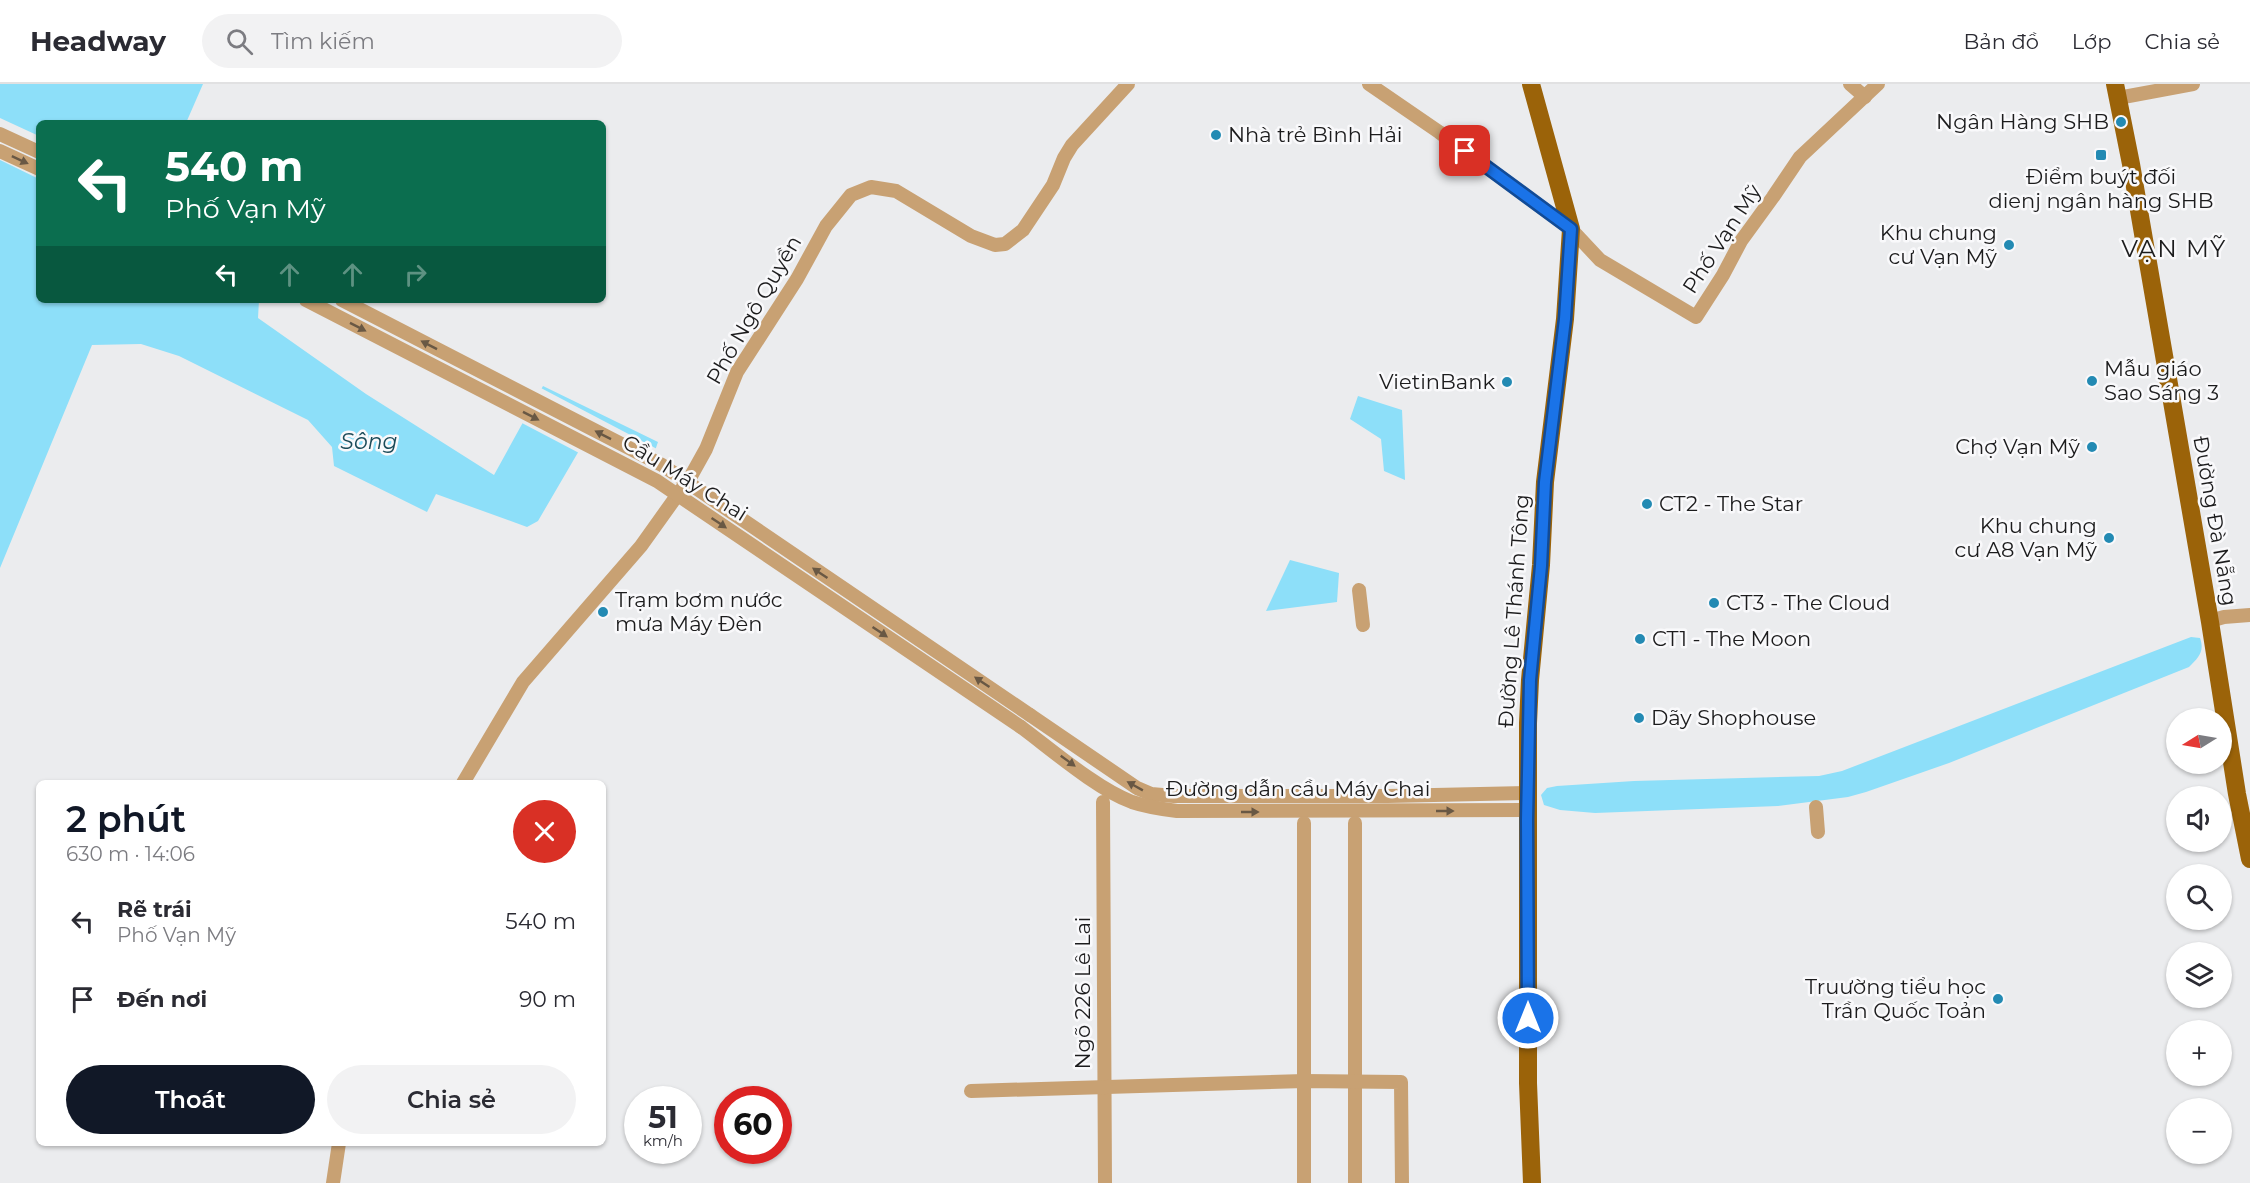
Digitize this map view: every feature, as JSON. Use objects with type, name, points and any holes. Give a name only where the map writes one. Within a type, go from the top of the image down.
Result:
[{"type":"main road","name":"Đường Lê Thánh Tông","points":[[1531,84],[1571,229],[1565,319],[1545,482],[1541,566],[1530,680],[1527,802],[1528,1072],[1532,1183]]},
{"type":"main road","name":"Đường Đà Nẵng","points":[[2116,91],[2131,164],[2210,622],[2237,794],[2250,859]]},
{"type":"street","name":"Phố Ngô Quyền","points":[[465,780],[523,682],[641,546],[691,476],[706,449],[737,372],[797,279],[826,226],[851,195],[871,187],[896,191],[971,236],[995,245],[1005,244],[1023,230],[1053,184],[1072,146],[1128,84]]},
{"type":"street","name":"Phố Vạn Mỹ","points":[[1369,84],[1439,132],[1571,229],[1600,260],[1696,317],[1723,275],[1741,241],[1800,157],[1878,84]]},
{"type":"street","points":[[1850,84],[1865,97]]},
{"type":"street","points":[[2116,91],[2193,84]]},
{"type":"street","points":[[0,134],[36,151]]},
{"type":"street","points":[[0,151],[36,168]]},
{"type":"street","name":"Cầu Máy Chai","points":[[312,303],[657,481],[1021,727]]},
{"type":"street","name":"Cầu Máy Chai","points":[[348,303],[662,465],[1030,715]]},
{"type":"street","points":[[1359,590],[1363,625]]},
{"type":"street","points":[[2210,622],[2224,617],[2250,615]]},
{"type":"street","name":"Đường dẫn cầu Máy Chai","points":[[1030,715],[1114,773],[1150,794],[1527,802]]},
{"type":"street","name":"Đường dẫn cầu Máy Chai","points":[[1021,727],[1106,789],[1129,801],[1151,808],[1177,811],[1527,802]]},
{"type":"street","name":"Ngõ 226 Lê Lai","points":[[1103,802],[1105,1183]]},
{"type":"street","points":[[1816,807],[1818,832]]},
{"type":"street","points":[[1304,823],[1304,1183]]},
{"type":"street","points":[[1355,824],[1355,1183]]},
{"type":"street","points":[[971,1091],[1304,1081],[1401,1082],[1402,1183]]},
{"type":"street","points":[[333,1183],[339,1146]]},
{"type":"water","name":"Sông","points":[[0,84],[203,84],[187,120],[36,120],[36,303],[259,303],[258,318],[366,394],[494,475],[543,386],[658,442],[649,468],[580,449],[538,521],[527,527],[436,494],[427,512],[334,466],[332,447],[308,420],[179,356],[141,344],[92,345],[0,568]]},
{"type":"water","points":[[1358,396],[1402,410],[1405,480],[1384,471],[1381,439],[1350,419]]},
{"type":"water","points":[[1290,560],[1339,573],[1337,602],[1266,611]]},
{"type":"water","points":[[2191,637],[2200,638],[2202,647],[2198,658],[2189,667],[1949,763],[1848,797],[1778,806],[1595,813],[1560,810],[1544,805],[1541,795],[1547,788],[1557,786],[1634,781],[1819,776],[1842,771]]},
{"type":"pier","points":[[0,118],[36,135],[36,178],[0,160]]},
{"type":"pier","points":[[539,387],[659,450],[652,470],[596,449],[581,454],[520,422]]},
{"type":"place","name":"Ngân Hàng SHB","points":[[2121,122]]},
{"type":"place","name":"Nhà trẻ Bình Hải","points":[[1216,135]]},
{"type":"place","name":"Điểm buýt đối dienj ngân hàng SHB","points":[[2101,155]]},
{"type":"place","name":"Khu chung cư Vạn Mỹ","points":[[2009,245]]},
{"type":"place","name":"Mẫu giáo Sao Sáng 3","points":[[2092,381]]},
{"type":"place","name":"VietinBank","points":[[1507,382]]},
{"type":"place","name":"Chợ Vạn Mỹ","points":[[2092,447]]},
{"type":"place","name":"CT2 - The Star","points":[[1647,504]]},
{"type":"place","name":"Khu chung cư A8 Vạn Mỹ","points":[[2109,538]]},
{"type":"place","name":"CT3 - The Cloud","points":[[1714,603]]},
{"type":"place","name":"Trạm bơm nước mưa Máy Đèn","points":[[603,612]]},
{"type":"place","name":"CT1 - The Moon","points":[[1640,639]]},
{"type":"place","name":"Dãy Shophouse","points":[[1639,718]]},
{"type":"place","name":"Truường tiểu học Trần Quốc Toản","points":[[1998,999]]},
{"type":"district","name":"VẠN MỸ","points":[[2174,249]]},
{"type":"route","points":[[1465,151],[1571,229],[1565,319],[1545,482],[1541,566],[1530,680],[1527,738],[1528,1018]]}]
